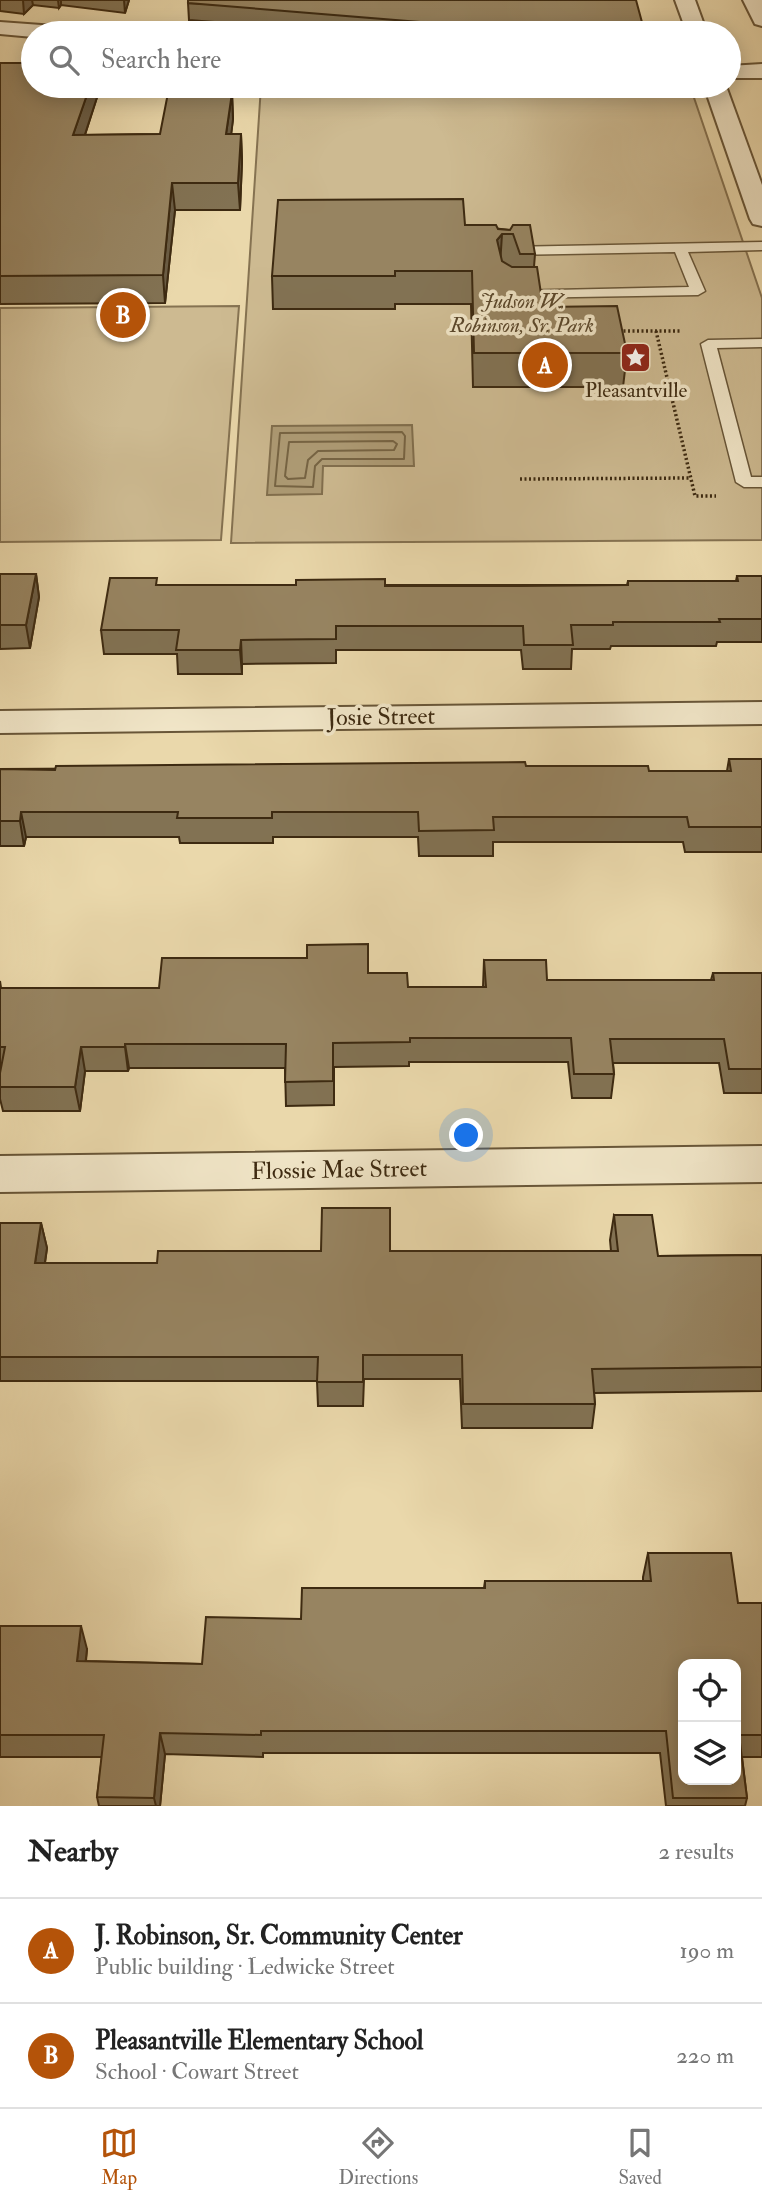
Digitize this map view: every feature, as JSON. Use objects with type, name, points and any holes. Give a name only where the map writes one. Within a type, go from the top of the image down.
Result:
[{"type":"street","points":[[685,0],[693,21]]},
{"type":"street","points":[[753,0],[762,20]]},
{"type":"street","points":[[0,28],[21,30]]},
{"type":"street","points":[[741,72],[762,71]]},
{"type":"street","points":[[719,98],[762,219]]},
{"type":"street","name":"Josie Street","points":[[0,722],[762,713]]},
{"type":"street","name":"Flossie Mae Street","points":[[0,1174],[762,1164]]},
{"type":"lane","points":[[503,257],[502,251],[762,246]]},
{"type":"lane","points":[[508,283],[510,294],[698,291],[680,248]]},
{"type":"lane","points":[[762,343],[708,344],[744,482],[762,482]]},
{"type":"path","points":[[615,331],[683,331]]},
{"type":"path","points":[[656,331],[695,496],[722,496]]},
{"type":"path","points":[[520,479],[691,478]]},
{"type":"green space","name":"Judson W. Robinson, Sr. Park","points":[[260,98],[694,98],[762,298],[762,540],[231,543]]},
{"type":"green space","points":[[239,306],[221,540],[0,542],[0,308]]},
{"type":"water","points":[[412,425],[414,466],[323,466],[322,494],[267,495],[272,426]]},
{"type":"building","points":[[188,0],[636,0],[642,21],[407,21],[188,3]]},
{"type":"building","points":[[0,63],[21,63],[21,98],[86,98],[73,135],[160,134],[167,98],[231,98],[226,134],[241,134],[238,183],[172,183],[163,275],[0,276]]},
{"type":"building","points":[[463,199],[465,225],[496,225],[498,229],[510,230],[513,225],[530,225],[535,254],[520,254],[513,234],[502,234],[497,240],[502,261],[512,267],[537,267],[543,307],[617,306],[627,353],[474,353],[472,271],[395,271],[395,276],[272,276],[278,200]]},
{"type":"building","points":[[0,574],[36,574],[26,625],[0,625]]},
{"type":"building","points":[[737,576],[762,576],[762,619],[571,625],[573,645],[524,645],[523,626],[336,626],[336,639],[241,640],[240,650],[176,650],[179,630],[101,630],[110,578],[157,578],[156,585],[296,585],[296,580],[385,579],[385,586],[519,586],[628,585],[628,581],[738,581]]},
{"type":"building","points":[[729,759],[762,759],[762,827],[689,827],[687,817],[493,817],[494,830],[419,831],[418,812],[272,812],[272,818],[177,818],[178,812],[21,812],[20,821],[0,821],[0,769],[55,770],[56,766],[525,762],[526,766],[648,766],[649,771],[731,771]]},
{"type":"building","points":[[368,944],[368,973],[407,973],[408,987],[486,987],[484,960],[546,960],[547,980],[714,980],[713,973],[762,973],[762,1069],[729,1069],[724,1039],[610,1039],[614,1074],[574,1074],[571,1038],[410,1038],[410,1042],[333,1043],[333,1081],[285,1082],[286,1044],[125,1044],[125,1047],[81,1047],[75,1087],[0,1087],[5,1047],[0,1047],[0,988],[159,988],[162,958],[307,958],[307,945]]},
{"type":"building","points":[[322,1208],[390,1208],[390,1251],[618,1251],[614,1215],[652,1215],[658,1256],[762,1255],[762,1367],[592,1369],[595,1404],[463,1404],[462,1355],[363,1355],[363,1382],[317,1382],[318,1357],[0,1357],[0,1223],[41,1223],[35,1263],[157,1263],[158,1251],[321,1251]]},
{"type":"building","points":[[648,1553],[731,1553],[738,1603],[762,1603],[762,1735],[741,1735],[741,1659],[678,1659],[678,1785],[741,1785],[741,1751],[747,1798],[673,1798],[666,1731],[261,1731],[261,1735],[160,1733],[154,1798],[97,1797],[104,1735],[0,1735],[0,1626],[81,1626],[77,1661],[202,1664],[206,1617],[301,1619],[302,1588],[485,1588],[485,1581],[651,1581]]},
{"type":"place","name":"Pleasantville Elementary School","points":[[123,315]]},
{"type":"place","name":"Pleasantville","points":[[636,358]]},
{"type":"place","name":"J. Robinson, Sr. Community Center","points":[[545,365]]}]
